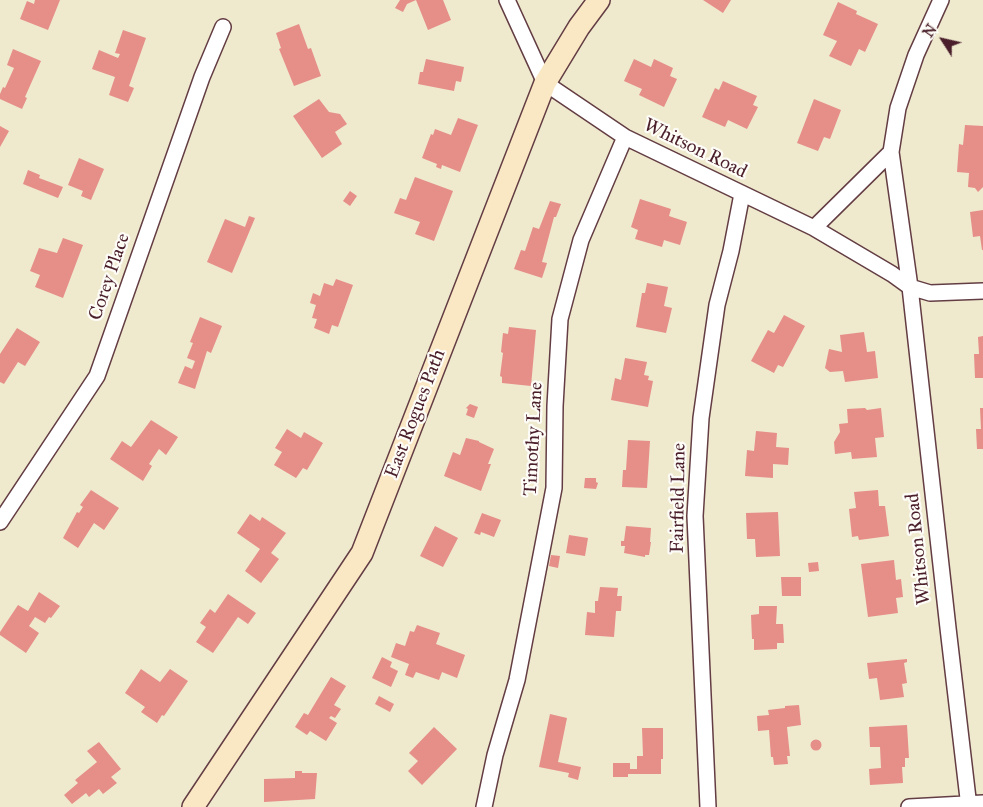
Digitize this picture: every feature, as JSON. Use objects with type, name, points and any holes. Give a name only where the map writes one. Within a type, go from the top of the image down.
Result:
[{"type":"street","points":[[507,0],[545,83]]},
{"type":"street","name":"East Rogues Path","points":[[193,807],[362,553],[545,83],[598,0]]},
{"type":"street","name":"Whitson Road","points":[[941,0],[916,55],[898,108],[891,152],[910,287],[948,628],[974,805]]},
{"type":"street","name":"Corey Place","points":[[0,522],[97,376],[202,77],[222,27]]},
{"type":"street","name":"Whitson Road","points":[[545,83],[626,137],[814,228],[892,274],[910,287]]},
{"type":"street","name":"Timothy Lane","points":[[484,807],[495,755],[517,680],[554,488],[555,406],[560,319],[581,240],[626,137]]},
{"type":"street","points":[[814,228],[891,152]]},
{"type":"street","name":"Fairfield Lane","points":[[708,807],[695,516],[701,418],[717,305],[731,251],[742,194]]},
{"type":"street","points":[[910,287],[930,293],[983,291]]},
{"type":"street","points":[[909,807],[974,805]]},
{"type":"building","points":[[35,0],[60,0],[48,30],[20,19],[27,1],[34,4]]},
{"type":"building","points":[[400,0],[416,0],[407,4],[403,12],[395,8]]},
{"type":"building","points":[[416,0],[443,0],[451,20],[428,30]]},
{"type":"building","points":[[703,0],[731,0],[723,13]]},
{"type":"building","points":[[838,2],[857,11],[856,14],[878,24],[865,52],[859,49],[851,66],[829,56],[837,41],[823,35]]},
{"type":"building","points":[[299,24],[308,49],[311,48],[321,76],[294,86],[279,49],[281,48],[276,33]]},
{"type":"building","points":[[123,30],[146,38],[129,86],[134,88],[128,102],[109,95],[115,77],[92,69],[99,50],[118,58],[120,54],[115,53]]},
{"type":"building","points":[[13,49],[41,61],[25,97],[27,98],[22,109],[0,99],[3,87],[5,88],[14,68],[7,65]]},
{"type":"building","points":[[426,59],[464,67],[461,82],[456,81],[454,91],[418,84],[420,72],[423,72]]},
{"type":"building","points":[[634,59],[651,67],[654,59],[673,68],[670,76],[677,79],[664,107],[639,95],[642,89],[624,81]]},
{"type":"building","points":[[723,81],[757,96],[753,105],[758,107],[747,129],[728,120],[725,127],[702,117],[715,88],[719,90]]},
{"type":"building","points":[[319,99],[329,112],[340,114],[347,124],[335,132],[342,144],[322,158],[293,116]]},
{"type":"building","points":[[814,99],[841,110],[830,139],[824,137],[818,151],[797,143]]},
{"type":"building","points":[[458,118],[478,125],[460,172],[442,165],[441,169],[436,167],[437,164],[422,158],[431,134],[433,135],[435,129],[451,135]]},
{"type":"building","points":[[965,125],[983,126],[983,187],[978,192],[975,188],[968,187],[969,173],[957,172],[959,144],[963,145]]},
{"type":"building","points":[[0,126],[9,131],[0,147]]},
{"type":"building","points":[[79,158],[104,169],[91,200],[81,196],[83,191],[68,185]]},
{"type":"building","points":[[28,170],[40,175],[39,178],[63,187],[58,198],[23,184]]},
{"type":"building","points":[[415,177],[453,191],[434,241],[415,234],[420,222],[394,213],[400,198],[406,200]]},
{"type":"building","points":[[350,191],[357,196],[350,206],[343,201]]},
{"type":"building","points":[[640,199],[671,209],[669,216],[687,222],[680,245],[664,240],[662,247],[635,239],[638,230],[631,227]]},
{"type":"building","points":[[550,201],[561,204],[556,217],[554,217],[542,262],[547,263],[542,278],[514,269],[521,250],[525,251],[533,227],[539,229]]},
{"type":"building","points":[[983,210],[982,250],[980,236],[973,237],[970,212]]},
{"type":"building","points":[[249,216],[255,218],[232,273],[207,262],[225,219],[245,227]]},
{"type":"building","points":[[63,238],[83,245],[63,298],[35,287],[40,275],[30,271],[39,248],[57,253]]},
{"type":"building","points":[[336,279],[353,285],[338,327],[332,325],[329,334],[314,328],[317,319],[312,318],[316,305],[310,303],[313,293],[320,296],[324,283],[333,286]]},
{"type":"building","points":[[647,283],[668,287],[664,306],[672,308],[666,333],[636,327],[642,293],[645,293]]},
{"type":"building","points":[[784,315],[805,326],[783,367],[778,365],[774,373],[751,361],[768,330],[774,333]]},
{"type":"building","points":[[200,317],[222,326],[211,353],[207,351],[195,389],[178,383],[185,366],[192,369],[195,361],[187,358],[193,343],[190,342]]},
{"type":"building","points":[[509,327],[536,330],[531,386],[502,383],[502,377],[500,376],[503,333],[508,334]]},
{"type":"building","points":[[17,328],[40,342],[25,366],[18,362],[4,384],[0,382],[0,354]]},
{"type":"building","points":[[864,332],[867,352],[875,351],[878,378],[845,382],[843,371],[830,372],[825,368],[829,349],[842,352],[840,335]]},
{"type":"building","points":[[983,336],[983,378],[975,378],[974,354],[979,354],[978,337]]},
{"type":"building","points":[[625,358],[647,362],[644,375],[649,376],[648,380],[653,381],[648,407],[611,400],[615,378],[621,380]]},
{"type":"building","points":[[470,404],[478,407],[474,418],[466,415],[468,409],[466,408]]},
{"type":"building","points":[[865,408],[867,410],[881,408],[884,437],[875,438],[877,457],[852,459],[851,452],[835,454],[834,442],[840,432],[839,424],[848,423],[847,409]]},
{"type":"building","points":[[980,408],[983,408],[983,449],[977,449],[976,429],[981,429]]},
{"type":"building","points":[[151,420],[178,437],[166,455],[159,449],[149,464],[152,466],[143,481],[110,459],[122,441],[131,447]]},
{"type":"building","points":[[287,429],[301,438],[304,432],[323,443],[307,470],[303,468],[296,478],[274,465],[282,452],[275,448]]},
{"type":"building","points":[[756,431],[777,433],[776,447],[789,448],[788,465],[773,464],[773,478],[745,476],[747,450],[754,451]]},
{"type":"building","points":[[466,438],[479,441],[494,449],[488,464],[491,464],[481,491],[444,476],[453,452],[460,455]]},
{"type":"building","points":[[628,440],[650,441],[647,488],[622,487],[623,470],[626,470]]},
{"type":"building","points":[[585,478],[596,478],[598,483],[596,489],[584,488]]},
{"type":"building","points":[[91,490],[119,508],[104,530],[94,523],[78,548],[63,538],[77,512],[79,513],[83,507],[80,505]]},
{"type":"building","points":[[878,490],[879,506],[885,506],[889,536],[859,540],[858,536],[852,537],[849,509],[856,508],[854,492]]},
{"type":"building","points":[[778,512],[780,556],[756,557],[755,539],[747,539],[746,513]]},
{"type":"building","points":[[482,513],[501,520],[494,537],[481,532],[480,535],[474,533]]},
{"type":"building","points":[[250,514],[260,521],[262,517],[286,533],[271,553],[279,559],[261,583],[245,571],[260,549],[237,533]]},
{"type":"building","points":[[435,526],[458,538],[443,567],[420,556]]},
{"type":"building","points":[[626,526],[651,528],[649,555],[645,555],[645,557],[624,553],[625,546],[621,546],[621,541],[624,541]]},
{"type":"building","points":[[569,535],[588,538],[585,556],[566,553]]},
{"type":"building","points":[[551,555],[560,556],[558,568],[549,566]]},
{"type":"building","points":[[894,560],[896,580],[901,579],[903,597],[896,598],[898,613],[868,617],[861,564]]},
{"type":"building","points":[[818,562],[819,571],[809,572],[808,563]]},
{"type":"building","points":[[781,577],[801,577],[801,596],[782,596]]},
{"type":"building","points":[[600,587],[618,588],[617,596],[622,596],[621,611],[616,611],[614,637],[585,635],[587,612],[595,613],[595,601],[598,601]]},
{"type":"building","points":[[39,592],[60,606],[45,623],[35,617],[29,626],[39,633],[26,653],[0,635],[0,632],[18,605],[28,611]]},
{"type":"building","points":[[228,594],[256,613],[248,624],[238,617],[213,653],[196,642],[206,627],[200,623],[210,609],[215,613]]},
{"type":"building","points":[[759,606],[777,606],[776,624],[783,624],[784,643],[777,643],[777,649],[754,650],[751,615],[759,614]]},
{"type":"building","points":[[417,625],[440,633],[436,644],[465,655],[457,678],[442,672],[439,680],[416,672],[413,678],[405,675],[409,664],[391,657],[396,643],[405,646],[410,631],[414,632]]},
{"type":"building","points":[[382,657],[392,662],[390,667],[398,671],[391,687],[372,678]]},
{"type":"building","points":[[907,659],[907,662],[904,663],[907,683],[902,684],[904,697],[880,700],[877,678],[869,679],[867,663]]},
{"type":"building","points":[[141,669],[160,682],[170,669],[188,681],[157,723],[141,712],[145,707],[125,693]]},
{"type":"building","points":[[331,677],[346,686],[334,705],[341,709],[335,718],[331,716],[329,718],[337,723],[326,741],[310,731],[307,735],[295,727],[304,713],[308,715]]},
{"type":"building","points":[[379,696],[394,704],[390,712],[375,704]]},
{"type":"building","points":[[799,705],[801,725],[787,727],[790,756],[787,756],[788,764],[774,765],[773,757],[771,757],[769,730],[758,731],[757,716],[769,715],[768,710]]},
{"type":"building","points":[[550,714],[567,718],[558,762],[581,767],[578,780],[568,777],[569,773],[539,767]]},
{"type":"building","points":[[907,725],[909,758],[905,758],[905,767],[902,767],[903,783],[870,785],[869,769],[881,768],[880,747],[870,747],[869,727]]},
{"type":"building","points":[[434,727],[457,749],[422,785],[408,771],[418,761],[409,753]]},
{"type":"building","points":[[642,728],[663,728],[661,774],[628,774],[628,777],[613,777],[613,763],[630,763],[630,769],[637,769],[637,756],[643,756]]},
{"type":"building","points":[[816,739],[822,745],[816,751],[810,745]]},
{"type":"building","points":[[99,742],[121,769],[111,777],[117,783],[103,794],[99,789],[89,797],[86,793],[72,804],[64,795],[78,783],[75,780],[97,762],[87,751]]},
{"type":"building","points":[[295,771],[317,773],[315,799],[264,802],[264,779],[295,778]]}]
